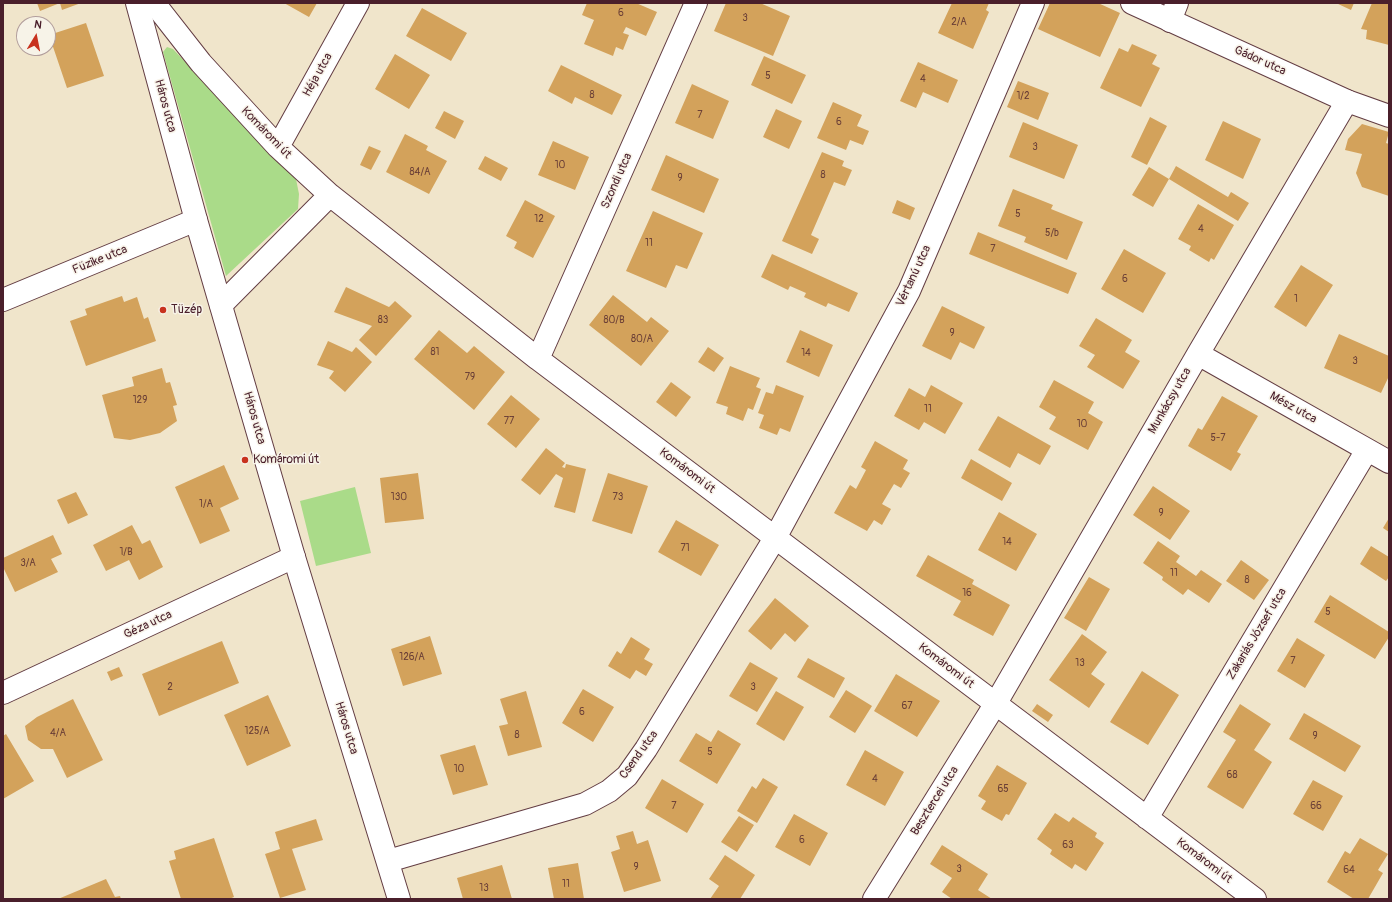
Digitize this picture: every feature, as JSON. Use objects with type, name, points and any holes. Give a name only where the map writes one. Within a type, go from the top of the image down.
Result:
[{"type":"street","name":"Háros utca","points":[[137,3],[196,220],[294,557],[399,899]]},
{"type":"street","name":"Komáromi út","points":[[154,3],[201,63],[278,147],[330,195],[538,359],[1255,899]]},
{"type":"street","name":"Héja utca","points":[[278,147],[358,3]]},
{"type":"street","name":"Szondi utca","points":[[538,359],[696,3]]},
{"type":"street","name":"Vértanú utca","points":[[774,538],[909,291],[1033,3]]},
{"type":"street","name":"Gádor utca","points":[[1132,3],[1173,12],[1348,101],[1389,116]]},
{"type":"street","name":"Munkácsy utca","points":[[996,703],[1198,354],[1348,101]]},
{"type":"street","points":[[221,305],[330,195]]},
{"type":"street","name":"Füzike utca","points":[[3,300],[196,220]]},
{"type":"street","name":"Mész utca","points":[[1198,354],[1389,462]]},
{"type":"street","name":"Zakariás József utca","points":[[1147,818],[1367,450]]},
{"type":"street","name":"Csend utca","points":[[388,861],[585,804],[609,791],[627,776],[646,749],[774,538]]},
{"type":"street","name":"Géza utca","points":[[3,693],[294,557]]},
{"type":"street","name":"Besztercei utca","points":[[874,899],[996,703]]},
{"type":"green space","points":[[167,47],[173,49],[296,179],[299,194],[298,209],[226,276],[163,52]]},
{"type":"green space","points":[[355,487],[371,553],[316,566],[300,501]]},
{"type":"building","points":[[37,3],[60,3],[40,11]]},
{"type":"building","points":[[60,3],[81,3],[62,10]]},
{"type":"building","points":[[284,3],[317,3],[309,17]]},
{"type":"building","points":[[587,3],[636,3],[657,12],[646,36],[626,27],[623,33],[629,35],[623,50],[616,47],[613,56],[584,44],[594,20],[582,15]]},
{"type":"building","points":[[726,3],[760,3],[790,16],[773,56],[714,31]]},
{"type":"building","points":[[952,3],[989,3],[986,10],[989,12],[973,49],[938,33]]},
{"type":"building","points":[[1050,3],[1098,3],[1120,13],[1100,57],[1038,29]]},
{"type":"building","points":[[1336,3],[1354,3],[1351,10]]},
{"type":"building","points":[[1372,3],[1389,3],[1389,45],[1366,39],[1367,30],[1361,29]]},
{"type":"building","points":[[422,8],[467,33],[451,61],[406,36]]},
{"type":"building","points":[[86,23],[104,76],[67,88],[56,56],[56,33]]},
{"type":"building","points":[[1132,44],[1157,55],[1152,64],[1160,68],[1141,107],[1100,88],[1119,48],[1128,52]]},
{"type":"building","points":[[395,54],[430,75],[409,109],[375,89]]},
{"type":"building","points":[[764,56],[806,75],[792,104],[751,85]]},
{"type":"building","points":[[918,62],[958,80],[948,103],[923,92],[916,108],[900,101]]},
{"type":"building","points":[[561,65],[622,95],[612,115],[575,97],[572,104],[548,91]]},
{"type":"building","points":[[1018,81],[1049,93],[1038,120],[1007,107]]},
{"type":"building","points":[[692,84],[729,101],[713,139],[675,123]]},
{"type":"building","points":[[833,102],[862,115],[857,126],[869,131],[863,145],[850,140],[846,150],[817,138]]},
{"type":"building","points":[[776,109],[802,121],[789,149],[763,137]]},
{"type":"building","points":[[444,111],[464,121],[455,139],[435,128]]},
{"type":"building","points":[[1150,117],[1167,126],[1147,165],[1131,157]]},
{"type":"building","points":[[1223,121],[1261,139],[1243,179],[1205,160]]},
{"type":"building","points":[[1023,122],[1078,145],[1064,179],[1009,157]]},
{"type":"building","points":[[1362,124],[1389,132],[1386,143],[1389,144],[1389,196],[1362,187],[1356,173],[1362,154],[1345,150],[1348,139]]},
{"type":"building","points":[[405,134],[428,146],[426,150],[447,161],[429,194],[386,172]]},
{"type":"building","points":[[553,141],[589,157],[575,190],[538,175]]},
{"type":"building","points":[[369,146],[381,151],[371,170],[360,165]]},
{"type":"building","points":[[822,152],[844,161],[842,166],[852,170],[845,186],[834,182],[811,235],[819,239],[812,254],[782,241]]},
{"type":"building","points":[[666,155],[719,179],[704,213],[651,190]]},
{"type":"building","points":[[485,156],[508,168],[501,181],[478,169]]},
{"type":"building","points":[[1176,166],[1228,197],[1231,192],[1249,203],[1238,221],[1169,179]]},
{"type":"building","points":[[1149,167],[1169,179],[1153,207],[1132,195]]},
{"type":"building","points":[[1013,189],[1053,205],[1051,209],[1083,222],[1067,260],[1024,242],[1026,237],[998,226]]},
{"type":"building","points":[[525,200],[555,216],[533,258],[514,248],[517,242],[506,236]]},
{"type":"building","points":[[897,200],[915,208],[910,220],[892,213]]},
{"type":"building","points":[[1198,204],[1234,225],[1214,260],[1211,258],[1209,262],[1189,250],[1191,246],[1178,239]]},
{"type":"building","points":[[653,211],[703,233],[687,269],[676,265],[666,288],[626,271]]},
{"type":"building","points":[[978,232],[1077,273],[1068,294],[969,254]]},
{"type":"building","points":[[1124,249],[1166,273],[1143,313],[1101,289]]},
{"type":"building","points":[[772,254],[858,293],[849,312],[828,303],[826,307],[804,297],[806,293],[790,286],[788,290],[761,277]]},
{"type":"building","points":[[1301,265],[1333,285],[1306,327],[1274,307]]},
{"type":"building","points":[[346,287],[389,307],[395,301],[412,316],[376,356],[359,340],[372,326],[334,312]]},
{"type":"building","points":[[613,295],[647,322],[651,317],[669,331],[641,366],[589,325]]},
{"type":"building","points":[[122,296],[124,302],[137,297],[144,319],[148,317],[156,341],[86,366],[70,321],[87,315],[85,309]]},
{"type":"building","points":[[942,306],[985,327],[974,349],[960,342],[951,360],[922,346]]},
{"type":"building","points":[[1096,318],[1132,340],[1125,352],[1140,361],[1123,389],[1087,367],[1095,355],[1079,346]]},
{"type":"building","points":[[439,330],[467,353],[474,346],[505,372],[474,410],[414,359]]},
{"type":"building","points":[[800,330],[833,345],[819,377],[786,362]]},
{"type":"building","points":[[1339,334],[1389,356],[1389,376],[1381,393],[1324,368]]},
{"type":"building","points":[[328,341],[352,352],[356,347],[372,362],[345,392],[329,378],[334,371],[317,365]]},
{"type":"building","points":[[708,347],[724,358],[714,372],[698,362]]},
{"type":"building","points":[[730,366],[760,378],[756,387],[761,389],[753,410],[748,408],[743,421],[726,414],[728,407],[716,403]]},
{"type":"building","points":[[162,368],[166,383],[170,382],[177,405],[173,406],[177,421],[160,433],[130,440],[114,438],[102,395],[134,386],[132,377]]},
{"type":"building","points":[[1054,380],[1094,402],[1088,413],[1103,422],[1088,450],[1049,429],[1056,417],[1039,407]]},
{"type":"building","points":[[671,382],[691,397],[676,417],[656,402]]},
{"type":"building","points":[[776,385],[804,396],[790,432],[780,428],[777,435],[759,428],[764,415],[758,413],[766,392],[773,394]]},
{"type":"building","points":[[931,385],[963,403],[945,434],[924,422],[919,430],[894,416],[909,388],[925,397]]},
{"type":"building","points":[[511,395],[540,419],[516,448],[487,424]]},
{"type":"building","points":[[1222,396],[1258,416],[1237,452],[1241,454],[1231,471],[1188,446],[1198,428],[1202,430]]},
{"type":"building","points":[[998,416],[1051,446],[1040,465],[1018,453],[1010,468],[978,450]]},
{"type":"building","points":[[875,441],[908,460],[903,469],[910,473],[901,488],[894,484],[882,504],[891,509],[882,525],[874,520],[867,531],[834,513],[850,485],[856,489],[866,470],[861,467]]},
{"type":"building","points":[[546,448],[565,463],[562,467],[565,468],[566,464],[586,469],[575,513],[554,507],[563,478],[556,474],[540,495],[521,480]]},
{"type":"building","points":[[971,459],[1012,483],[1002,501],[961,478]]},
{"type":"building","points":[[224,465],[239,499],[220,508],[230,531],[200,544],[175,487]]},
{"type":"building","points":[[418,473],[424,519],[385,523],[380,478]]},
{"type":"building","points":[[608,473],[648,486],[632,534],[592,521]]},
{"type":"building","points":[[1153,486],[1190,511],[1170,540],[1133,515]]},
{"type":"building","points":[[76,492],[88,515],[68,524],[57,500]]},
{"type":"building","points":[[999,512],[1037,534],[1016,571],[978,550]]},
{"type":"building","points":[[1389,518],[1389,532],[1383,528]]},
{"type":"building","points":[[676,520],[719,545],[701,576],[658,552]]},
{"type":"building","points":[[132,525],[142,544],[150,540],[163,567],[139,580],[129,560],[106,571],[93,545]]},
{"type":"building","points":[[53,535],[62,554],[51,559],[58,572],[15,592],[3,567],[3,558]]},
{"type":"building","points":[[1158,541],[1180,556],[1176,562],[1196,576],[1201,570],[1222,584],[1209,603],[1188,589],[1183,595],[1162,580],[1163,577],[1143,563]]},
{"type":"building","points":[[1371,546],[1389,557],[1389,577],[1386,581],[1360,564]]},
{"type":"building","points":[[928,555],[974,580],[972,584],[1010,605],[993,636],[953,615],[961,601],[916,576]]},
{"type":"building","points":[[1241,560],[1269,580],[1254,600],[1226,581]]},
{"type":"building","points":[[1089,577],[1110,589],[1086,631],[1064,618]]},
{"type":"building","points":[[1330,595],[1389,632],[1389,637],[1375,659],[1314,622]]},
{"type":"building","points":[[775,598],[809,626],[795,642],[785,633],[771,650],[748,631]]},
{"type":"building","points":[[1082,634],[1107,652],[1091,674],[1105,684],[1089,708],[1049,680]]},
{"type":"building","points":[[430,636],[442,674],[403,686],[391,649]]},
{"type":"building","points":[[631,637],[650,649],[644,659],[653,664],[646,676],[636,670],[630,679],[608,666],[617,651],[621,654]]},
{"type":"building","points":[[1297,638],[1325,655],[1305,688],[1277,671]]},
{"type":"building","points":[[222,641],[239,683],[159,716],[142,674]]},
{"type":"building","points":[[808,658],[845,678],[834,698],[797,677]]},
{"type":"building","points":[[750,662],[778,678],[757,712],[729,696]]},
{"type":"building","points":[[119,667],[123,676],[111,681],[107,672]]},
{"type":"building","points":[[1142,671],[1179,695],[1148,745],[1110,722]]},
{"type":"building","points":[[896,674],[940,701],[917,737],[874,711]]},
{"type":"building","points":[[583,689],[614,707],[593,742],[562,723]]},
{"type":"building","points":[[846,690],[872,706],[855,733],[829,717]]},
{"type":"building","points":[[526,691],[542,747],[508,756],[499,726],[508,724],[500,699]]},
{"type":"building","points":[[776,691],[804,707],[784,741],[756,724]]},
{"type":"building","points":[[268,695],[291,746],[247,766],[224,715]]},
{"type":"building","points":[[73,699],[103,760],[67,778],[53,749],[41,749],[28,740],[25,726],[37,717]]},
{"type":"building","points":[[1037,704],[1053,715],[1048,722],[1032,711]]},
{"type":"building","points":[[1240,704],[1271,724],[1254,750],[1272,762],[1243,809],[1207,787],[1236,740],[1223,732]]},
{"type":"building","points":[[1304,713],[1361,746],[1345,772],[1289,739]]},
{"type":"building","points":[[718,730],[741,744],[717,784],[679,761],[696,733],[711,742]]},
{"type":"building","points":[[6,734],[34,781],[3,799],[3,736]]},
{"type":"building","points":[[475,745],[488,785],[453,795],[440,755]]},
{"type":"building","points":[[865,750],[904,772],[885,806],[846,785]]},
{"type":"building","points":[[997,765],[1027,783],[1009,815],[1006,814],[1002,821],[981,809],[986,801],[978,796]]},
{"type":"building","points":[[763,778],[778,787],[757,823],[737,811],[752,786],[756,789]]},
{"type":"building","points":[[662,779],[704,804],[687,833],[645,808]]},
{"type":"building","points":[[1313,780],[1343,796],[1323,831],[1293,814]]},
{"type":"building","points":[[1055,813],[1069,822],[1073,817],[1097,833],[1095,837],[1104,843],[1086,871],[1075,864],[1072,869],[1050,854],[1052,850],[1037,839]]},
{"type":"building","points":[[794,814],[828,833],[810,866],[775,847]]},
{"type":"building","points":[[739,816],[754,825],[737,852],[721,842]]},
{"type":"building","points":[[316,819],[323,840],[292,849],[306,890],[280,898],[265,854],[280,849],[275,832]]},
{"type":"building","points":[[633,831],[637,844],[648,840],[661,881],[624,892],[611,852],[620,849],[616,836]]},
{"type":"building","points":[[214,838],[234,897],[229,899],[181,899],[169,861],[176,859],[174,851]]},
{"type":"building","points":[[1360,838],[1388,854],[1378,870],[1383,873],[1368,899],[1354,899],[1327,882],[1345,851],[1350,854]]},
{"type":"building","points":[[942,845],[988,874],[978,890],[992,899],[952,899],[942,892],[952,878],[930,864]]},
{"type":"building","points":[[725,855],[755,875],[740,899],[710,899],[719,886],[709,879]]},
{"type":"building","points":[[578,863],[584,899],[554,899],[548,868]]},
{"type":"building","points":[[502,865],[512,899],[463,899],[457,878]]},
{"type":"building","points":[[106,879],[115,897],[120,896],[121,899],[58,899]]},
{"type":"place","name":"Tüzép","points":[[163,310]]},
{"type":"place","name":"Komáromi út","points":[[245,460]]}]
